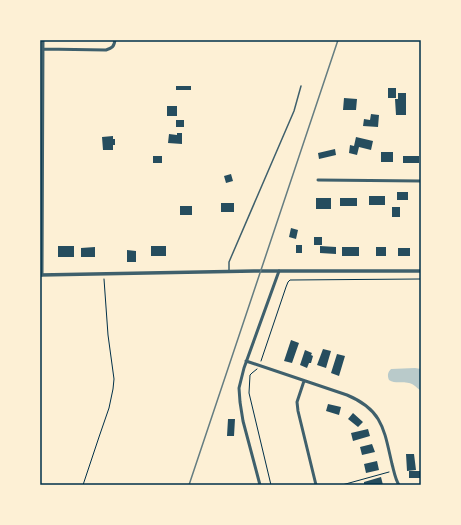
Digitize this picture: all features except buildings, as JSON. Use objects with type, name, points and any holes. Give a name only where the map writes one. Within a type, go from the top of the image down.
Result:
[{"type":"street","points":[[43,40],[41,275],[228,271],[421,271]]},
{"type":"street","points":[[42,49],[106,50],[112,48],[116,40]]},
{"type":"street","points":[[318,180],[421,181]]},
{"type":"street","points":[[260,485],[243,421],[239,388],[246,361],[279,271]]},
{"type":"street","points":[[246,361],[353,398],[372,411],[382,425],[399,485]]},
{"type":"street","points":[[304,381],[297,402],[298,412],[316,485]]},
{"type":"lane","points":[[228,271],[229,262],[294,111],[301,86]]},
{"type":"path","points":[[83,485],[102,430],[113,389],[114,379],[103,274]]},
{"type":"path","points":[[271,485],[249,393],[250,375],[259,365],[288,282],[290,280],[421,279]]},
{"type":"path","points":[[342,485],[394,471]]},
{"type":"shaded area","points":[[391,369],[421,369],[421,391],[414,385],[407,382],[394,382],[389,380],[388,374]]},
{"type":"railway","points":[[189,485],[338,40]]}]
